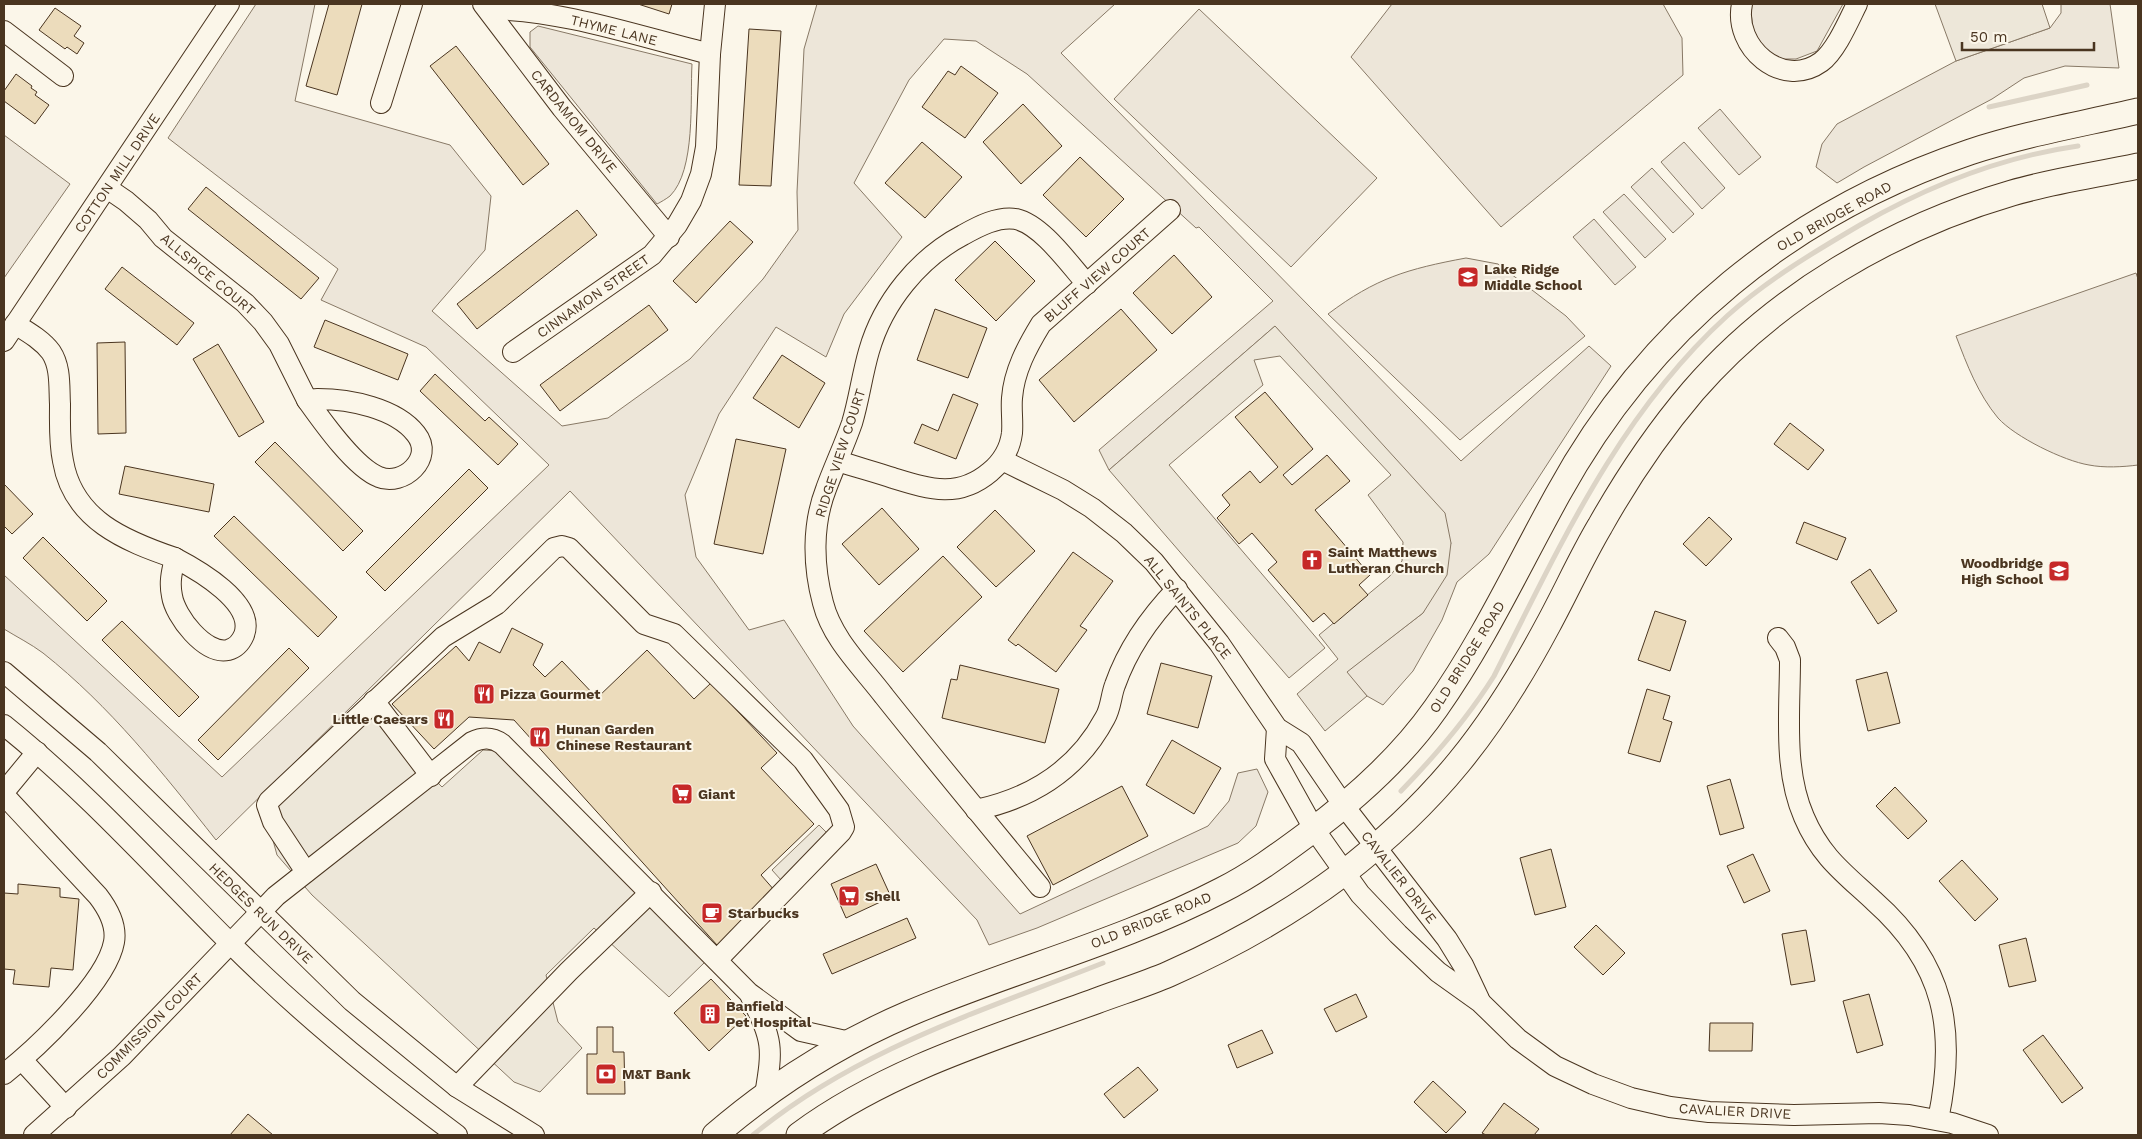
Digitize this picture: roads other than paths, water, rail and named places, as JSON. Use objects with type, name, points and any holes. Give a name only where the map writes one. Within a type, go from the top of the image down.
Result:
[{"type":"main road","name":"OLD BRIDGE ROAD","points":[[715,1135],[765,1095],[850,1042],[935,1003],[1176,912],[1224,890],[1260,869],[1344,806],[1394,758],[1434,711],[1504,598],[1582,453],[1614,406],[1655,355],[1690,318],[1727,284],[1767,253],[1805,229],[1859,199],[1916,173],[1970,152],[2032,134],[2138,111]]},
{"type":"main road","points":[[799,1135],[841,1107],[892,1080],[944,1056],[1166,976],[1260,927],[1324,888],[1405,823],[1441,785],[1475,744],[1547,627],[1597,530],[1629,477],[1665,426],[1695,389],[1738,345],[1772,316],[1814,285],[1850,263],[1906,234],[1964,209],[2014,192],[2138,166]]},
{"type":"street","name":"COTTON MILL DRIVE","points":[[4,341],[229,4]]},
{"type":"street","points":[[380,103],[412,4]]},
{"type":"street","name":"CINNAMON STREET","points":[[513,352],[652,255],[669,237],[691,200],[701,174],[706,147],[710,54],[715,4]]},
{"type":"street","points":[[1742,4],[1741,26],[1746,40],[1755,52],[1768,64],[1781,70],[1794,71],[1808,69],[1824,59],[1843,32],[1857,4]]},
{"type":"street","name":"THYME LANE","points":[[485,6],[552,14],[710,54]]},
{"type":"street","name":"CARDAMOM DRIVE","points":[[485,6],[562,108],[669,237]]},
{"type":"street","points":[[4,31],[63,76]]},
{"type":"street","name":"ALLSPICE COURT","points":[[107,188],[148,220],[163,238],[245,303],[263,322],[278,344],[306,400],[328,430],[350,454],[377,477],[396,479],[406,475],[417,465],[421,450],[416,435],[387,414],[365,404],[342,399],[306,400]]},
{"type":"street","name":"BLUFF VIEW COURT","points":[[838,461],[932,490],[950,490],[968,485],[984,477],[1002,460],[1008,449],[1012,434],[1012,397],[1018,368],[1028,345],[1041,324],[1170,210]]},
{"type":"street","name":"RIDGE VIEW COURT","points":[[1040,887],[834,632],[823,606],[817,579],[815,545],[818,518],[825,490],[852,422],[869,351],[881,319],[899,290],[914,272],[941,248],[979,226],[1000,219],[1014,219],[1027,223],[1039,231],[1088,284]]},
{"type":"street","points":[[15,324],[43,343],[52,354],[58,367],[60,442],[63,464],[71,485],[82,504],[97,520],[115,534],[135,544],[175,558],[197,570],[219,586],[242,610],[246,620],[245,631],[235,647],[227,650],[216,650],[206,646],[179,615],[172,598],[170,579],[175,558]]},
{"type":"street","name":"ALL SAINTS PLACE","points":[[1002,460],[1063,490],[1092,508],[1124,533],[1154,562],[1219,643],[1277,728],[1301,742],[1344,806]]},
{"type":"street","points":[[306,872],[273,822],[267,805],[443,637],[497,604],[554,548],[562,546],[569,548],[644,624],[674,634],[803,760],[839,810],[843,820],[844,827],[841,832],[717,960]]},
{"type":"street","points":[[976,810],[1002,804],[1032,792],[1076,760],[1093,739],[1107,716],[1115,685],[1140,633],[1177,589]]},
{"type":"street","points":[[1778,638],[1785,647],[1790,660],[1791,765],[1795,791],[1804,817],[1816,841],[1832,863],[1896,921],[1915,945],[1931,972],[1945,1027],[1947,1058],[1944,1090],[1938,1120]]},
{"type":"street","name":"HEDGES RUN DRIVE","points":[[4,672],[98,752],[171,821],[213,866],[352,1001],[456,1087],[534,1135]]},
{"type":"street","points":[[374,701],[431,776]]},
{"type":"street","points":[[4,725],[79,789],[230,943],[344,1049],[457,1135]]},
{"type":"street","points":[[1277,728],[1275,759],[1314,829]]},
{"type":"street","name":"COMMISSION COURT","points":[[34,1135],[122,1056],[260,912],[306,872],[472,742],[480,739],[497,740],[651,892],[749,993]]},
{"type":"street","points":[[4,1074],[22,1060],[67,1014],[101,974],[110,957],[115,941],[108,910],[98,896],[4,794],[37,752]]},
{"type":"street","name":"CAVALIER DRIVE","points":[[1344,806],[1377,846],[1452,946],[1480,1002]]},
{"type":"street","name":"CAVALIER DRIVE","points":[[1314,829],[1344,873],[1381,917],[1438,972],[1480,1002],[1518,1039],[1555,1066],[1593,1084],[1631,1098],[1670,1107],[1709,1112],[1794,1115],[1879,1113],[1938,1120],[1988,1135]]},
{"type":"street","points":[[456,1087],[569,971],[651,892]]},
{"type":"street","points":[[749,993],[801,1031],[850,1042]]},
{"type":"street","points":[[749,993],[764,1023],[771,1046],[765,1095]]},
{"type":"street","points":[[22,1060],[66,1108]]},
{"type":"waterway","points":[[1989,107],[2087,85]]},
{"type":"waterway","points":[[1401,791],[1450,736],[1494,676],[1568,532],[1594,485],[1623,440],[1654,396],[1688,355],[1727,316],[1758,290],[1808,256],[1860,225],[1912,198],[1965,175],[1993,166],[2049,151],[2078,146]]},
{"type":"waterway","points":[[753,1135],[792,1105],[834,1079],[877,1056],[966,1016],[1103,963]]},
{"type":"place","name":"Lake Ridge Middle School","points":[[1468,277]]},
{"type":"place","name":"Saint Matthews Lutheran Church","points":[[1312,560]]},
{"type":"place","name":"Woodbridge High School","points":[[2059,571]]},
{"type":"place","name":"Pizza Gourmet","points":[[484,694]]},
{"type":"place","name":"Little Caesars","points":[[444,719]]},
{"type":"place","name":"Hunan Garden Chinese Restaurant","points":[[540,737]]},
{"type":"place","name":"Giant","points":[[682,794]]},
{"type":"place","name":"Shell","points":[[849,896]]},
{"type":"place","name":"Starbucks","points":[[712,913]]},
{"type":"place","name":"Banfield Pet Hospital","points":[[710,1014]]},
{"type":"place","name":"M&T Bank","points":[[606,1074]]}]
